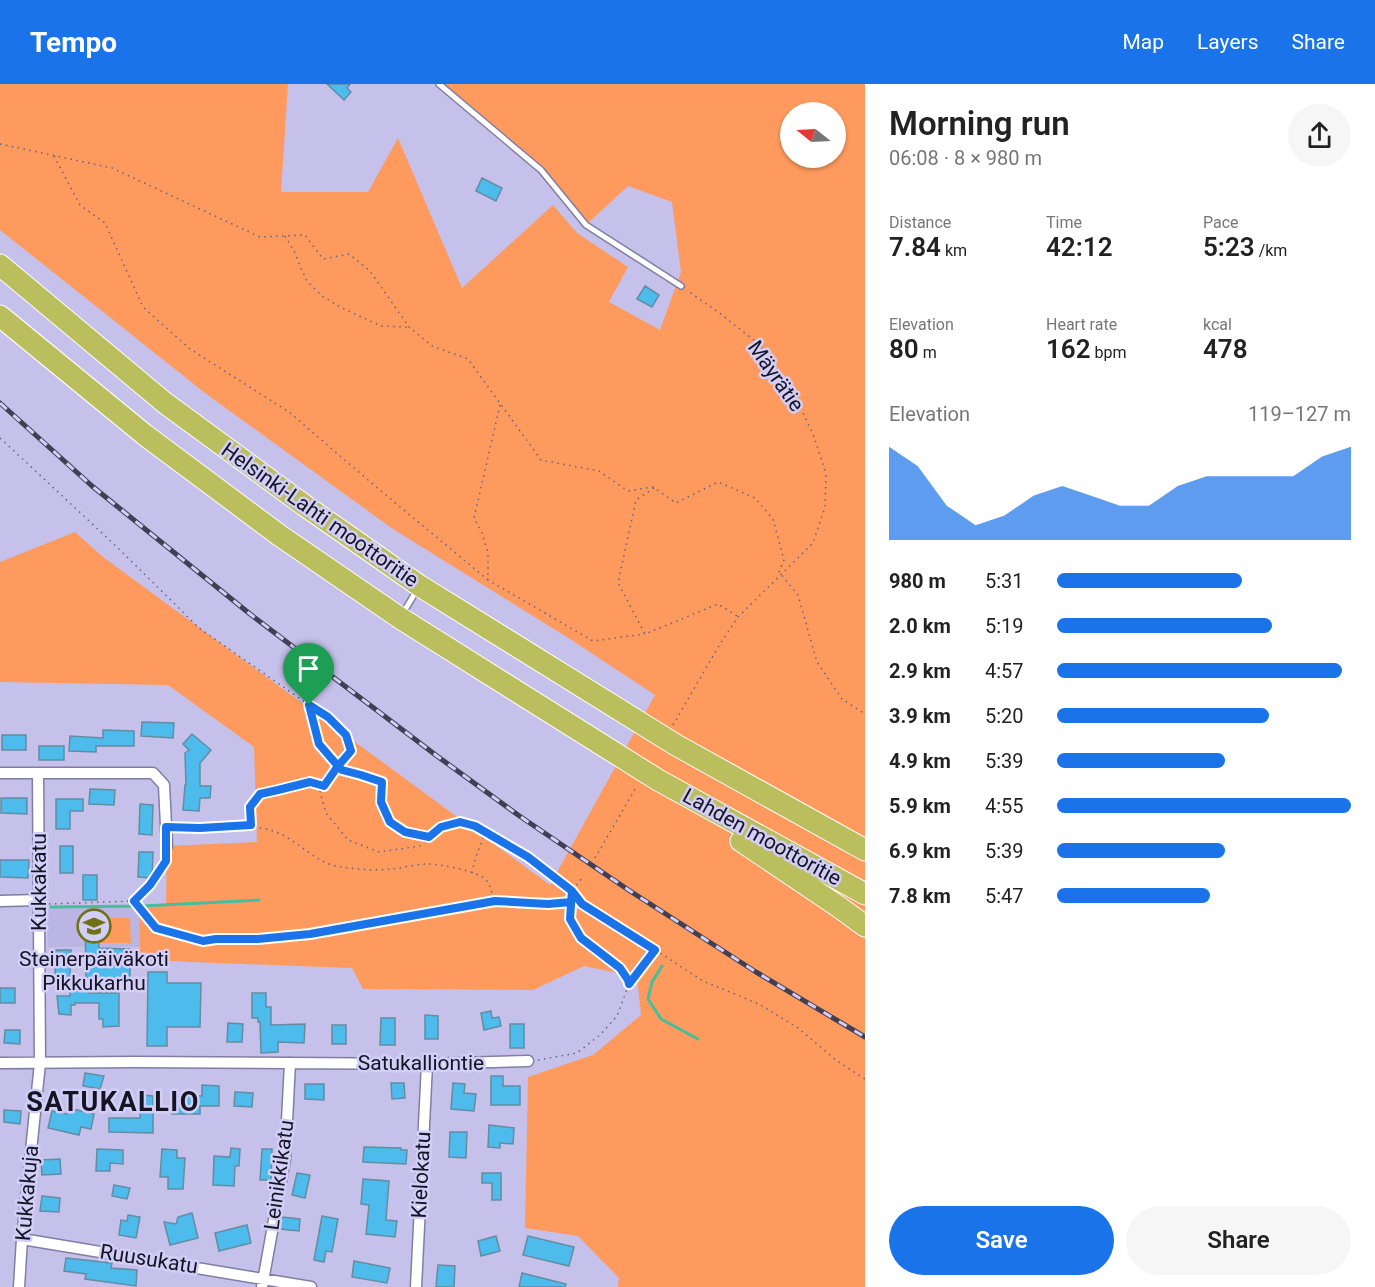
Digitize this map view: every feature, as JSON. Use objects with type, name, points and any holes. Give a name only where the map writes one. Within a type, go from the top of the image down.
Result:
[{"type":"highway","name":"Helsinki-Lahti moottoritie","points":[[0,265],[165,403],[304,505],[420,586],[667,730]]},
{"type":"highway","name":"Helsinki-Lahti moottoritie","points":[[0,316],[145,435],[279,535],[648,783]]},
{"type":"highway","name":"Lahden moottoritie","points":[[667,730],[834,834],[865,849]]},
{"type":"highway","name":"Lahden moottoritie","points":[[648,783],[865,894]]},
{"type":"highway","points":[[648,783],[778,864],[865,926]]},
{"type":"street","points":[[0,773],[153,773],[164,785],[167,846]]},
{"type":"street","name":"Kukkakatu","points":[[38,773],[40,1063]]},
{"type":"street","points":[[0,901],[40,902]]},
{"type":"street","name":"Satukalliontie","points":[[0,1063],[427,1064],[528,1061]]},
{"type":"street","name":"Kukkakuja","points":[[20,1287],[22,1239],[40,1063]]},
{"type":"street","name":"Leinikkikatu","points":[[262,1283],[285,1159],[290,1063]]},
{"type":"street","name":"Kielokatu","points":[[416,1287],[427,1064]]},
{"type":"street","name":"Ruusukatu","points":[[22,1239],[262,1283],[311,1287]]},
{"type":"lane","points":[[439,84],[541,170],[586,225],[681,286]]},
{"type":"lane","points":[[400,618],[420,586]]},
{"type":"path","points":[[0,144],[112,168],[260,237],[305,235],[323,259],[349,254],[370,271],[409,327],[432,346],[468,359],[542,460],[599,471],[628,491],[653,487],[676,503],[718,482],[755,498],[773,519],[784,560],[779,572],[798,595],[817,662],[842,699],[865,714]]},
{"type":"path","points":[[54,156],[80,205],[105,223],[142,307],[190,349],[289,412],[489,580],[593,641],[645,634],[718,604],[738,616]]},
{"type":"path","points":[[285,236],[308,281],[322,296],[381,326],[409,327]]},
{"type":"path","name":"Mäyrätie","points":[[667,730],[738,616],[813,543],[825,507],[825,473],[813,434],[793,392],[759,344],[681,286]]},
{"type":"path","points":[[489,580],[488,553],[482,533],[474,518],[501,404]]},
{"type":"path","points":[[0,438],[117,547],[199,628],[328,717],[346,735],[351,751],[320,792],[326,813],[348,840],[379,852],[420,846],[441,827],[460,822],[475,826],[528,857],[572,891],[582,904],[703,981],[759,1004],[798,1028],[837,1060],[865,1079]]},
{"type":"path","points":[[645,634],[618,583],[636,500],[655,488]]},
{"type":"path","points":[[309,705],[319,744],[338,766],[342,770],[382,782],[381,802],[390,822],[405,832],[429,837]]},
{"type":"path","points":[[251,825],[250,807],[260,794],[310,782],[324,786]]},
{"type":"path","points":[[595,858],[648,783]]},
{"type":"path","points":[[166,827],[251,825],[276,832],[332,865],[353,868],[390,869],[428,864],[463,869],[484,878],[491,887],[495,901]]},
{"type":"path","points":[[472,873],[485,832]]},
{"type":"path","points":[[40,902],[134,901],[150,885],[166,861],[167,846]]},
{"type":"path","points":[[582,878],[572,891],[570,919],[581,938],[620,968],[629,984]]},
{"type":"path","points":[[134,901],[156,928],[203,941],[310,934],[495,901],[548,904],[571,902]]},
{"type":"path","points":[[528,1061],[577,1053],[600,1035],[617,1016],[629,984],[655,950]]},
{"type":"shaded area","points":[[0,84],[288,84],[281,192],[368,192],[398,138],[462,288],[553,205],[577,233],[628,267],[609,302],[660,330],[681,272],[672,202],[628,186],[586,225],[541,170],[439,84],[865,84],[865,1287],[618,1287],[619,1278],[578,1236],[525,1228],[528,1077],[593,1055],[641,1015],[637,977],[584,966],[533,990],[363,989],[352,968],[140,960],[140,906],[166,904],[167,846],[257,842],[254,747],[168,685],[0,682],[0,562],[75,532],[103,557],[550,885],[655,695],[570,639],[393,529],[205,393],[0,230]]},
{"type":"shaded area","name":"Steinerpäiväkoti Pikkukarhu","points":[[48,906],[140,906],[140,947],[48,947]]},
{"type":"shaded area","points":[[98,918],[130,918],[131,943],[99,943]]},
{"type":"building","points":[[327,84],[350,84],[347,88],[351,92],[344,100]]},
{"type":"building","points":[[482,178],[502,188],[496,201],[476,191]]},
{"type":"building","points":[[645,286],[659,295],[652,307],[637,299]]},
{"type":"building","points":[[142,722],[174,723],[173,738],[141,736]]},
{"type":"building","points":[[103,730],[134,731],[134,746],[96,746],[96,752],[69,751],[70,736],[103,738]]},
{"type":"building","points":[[192,734],[211,750],[200,763],[200,786],[211,786],[210,798],[200,798],[199,811],[183,810],[186,785],[185,753],[189,750],[183,744]]},
{"type":"building","points":[[2,735],[26,735],[26,750],[2,750]]},
{"type":"building","points":[[39,746],[64,746],[64,760],[39,760]]},
{"type":"building","points":[[90,789],[115,790],[114,805],[89,804]]},
{"type":"building","points":[[1,798],[27,798],[27,814],[1,813]]},
{"type":"building","points":[[56,799],[83,799],[83,811],[70,811],[70,829],[56,829]]},
{"type":"building","points":[[140,804],[153,805],[152,835],[139,834]]},
{"type":"building","points":[[60,846],[73,846],[73,873],[60,873]]},
{"type":"building","points":[[139,852],[153,852],[152,878],[138,877]]},
{"type":"building","points":[[0,860],[29,860],[28,878],[0,877]]},
{"type":"building","points":[[83,875],[97,875],[97,900],[83,900]]},
{"type":"building","points":[[85,918],[98,918],[99,948],[130,949],[130,979],[86,978]]},
{"type":"building","points":[[56,950],[71,950],[70,979],[55,978]]},
{"type":"building","points":[[148,972],[167,972],[167,983],[201,983],[200,1027],[167,1027],[167,1046],[147,1046]]},
{"type":"building","points":[[0,988],[15,988],[15,1003],[0,1003]]},
{"type":"building","points":[[70,991],[119,993],[119,1026],[103,1027],[103,1019],[99,1019],[99,1003],[75,1003],[71,1005],[71,1015],[59,1014],[57,996],[70,996]]},
{"type":"building","points":[[252,993],[266,993],[266,1007],[271,1007],[271,1025],[305,1024],[304,1043],[278,1042],[278,1052],[261,1053],[260,1022],[258,1018],[252,1018]]},
{"type":"building","points":[[491,1011],[492,1018],[499,1017],[501,1026],[484,1030],[481,1013]]},
{"type":"building","points":[[425,1015],[438,1016],[438,1039],[425,1039]]},
{"type":"building","points":[[381,1018],[395,1018],[395,1045],[380,1045]]},
{"type":"building","points":[[228,1023],[243,1024],[242,1042],[227,1042]]},
{"type":"building","points":[[510,1024],[524,1024],[524,1048],[510,1048]]},
{"type":"building","points":[[332,1025],[346,1025],[346,1044],[332,1044]]},
{"type":"building","points":[[5,1030],[20,1030],[20,1044],[4,1043]]},
{"type":"building","points":[[85,1073],[104,1076],[100,1089],[83,1086]]},
{"type":"building","points":[[491,1076],[503,1076],[503,1086],[520,1086],[520,1105],[491,1105]]},
{"type":"building","points":[[391,1083],[404,1083],[405,1098],[392,1099]]},
{"type":"building","points":[[453,1083],[465,1084],[464,1093],[476,1094],[474,1111],[451,1109]]},
{"type":"building","points":[[305,1084],[324,1084],[324,1100],[305,1099]]},
{"type":"building","points":[[202,1085],[219,1086],[219,1106],[200,1106],[200,1114],[172,1114],[172,1096],[202,1096]]},
{"type":"building","points":[[235,1092],[253,1093],[252,1107],[234,1106]]},
{"type":"building","points":[[141,1095],[153,1096],[153,1133],[109,1132],[109,1118],[140,1118]]},
{"type":"building","points":[[69,1108],[94,1114],[91,1129],[81,1127],[79,1135],[48,1128],[52,1111],[67,1114]]},
{"type":"building","points":[[4,1110],[21,1111],[20,1124],[4,1122]]},
{"type":"building","points":[[489,1125],[514,1128],[513,1144],[500,1143],[500,1148],[488,1147]]},
{"type":"building","points":[[450,1132],[467,1132],[466,1158],[449,1157]]},
{"type":"building","points":[[364,1147],[407,1150],[406,1164],[363,1162]]},
{"type":"building","points":[[231,1148],[240,1149],[239,1166],[235,1166],[234,1186],[213,1185],[214,1156],[230,1157]]},
{"type":"building","points":[[97,1149],[123,1150],[123,1164],[110,1163],[110,1171],[96,1171]]},
{"type":"building","points":[[162,1149],[177,1150],[177,1158],[185,1158],[183,1189],[168,1189],[168,1177],[160,1177]]},
{"type":"building","points":[[262,1149],[272,1149],[271,1180],[260,1180]]},
{"type":"building","points":[[60,1159],[61,1174],[42,1175],[41,1160]]},
{"type":"building","points":[[297,1173],[310,1175],[305,1198],[292,1195]]},
{"type":"building","points":[[482,1173],[501,1173],[501,1200],[492,1200],[492,1183],[482,1183]]},
{"type":"building","points":[[363,1179],[389,1181],[386,1220],[397,1221],[395,1237],[366,1234],[369,1205],[361,1204]]},
{"type":"building","points":[[114,1185],[130,1188],[127,1199],[112,1196]]},
{"type":"building","points":[[42,1196],[60,1198],[59,1212],[40,1211]]},
{"type":"building","points":[[192,1213],[198,1238],[170,1245],[164,1222],[176,1224],[178,1217]]},
{"type":"building","points":[[128,1215],[140,1217],[136,1238],[119,1235],[121,1220],[127,1221]]},
{"type":"building","points":[[322,1216],[338,1219],[332,1252],[326,1251],[324,1262],[314,1260]]},
{"type":"building","points":[[282,1217],[300,1219],[299,1231],[280,1229]]},
{"type":"building","points":[[247,1225],[251,1243],[219,1251],[215,1233]]},
{"type":"building","points":[[496,1236],[500,1251],[481,1256],[478,1241]]},
{"type":"building","points":[[528,1236],[574,1247],[569,1266],[523,1255]]},
{"type":"building","points":[[66,1258],[112,1263],[111,1268],[137,1270],[136,1286],[85,1279],[86,1274],[64,1271]]},
{"type":"building","points":[[354,1261],[390,1268],[387,1283],[352,1277]]},
{"type":"building","points":[[438,1265],[455,1266],[454,1287],[436,1287]]},
{"type":"building","points":[[522,1273],[566,1284],[565,1287],[519,1287]]},
{"type":"waterway","points":[[51,907],[142,906],[259,900]]},
{"type":"waterway","points":[[662,966],[652,982],[648,999],[661,1019],[698,1039]]},
{"type":"railway","points":[[0,403],[92,486],[250,614],[437,756],[518,815],[630,891],[756,972],[865,1037]]},
{"type":"place","name":"Steinerpäiväkoti Pikkukarhu","points":[[94,926]]},
{"type":"district","name":"SATUKALLIO","points":[[113,1102]]},
{"type":"route","points":[[309,705],[319,744],[338,766],[324,786],[310,782],[260,794],[250,807],[251,825],[166,827],[166,861],[150,885],[134,901],[156,928],[203,941],[258,939],[310,934],[495,901],[548,904],[571,902],[572,891],[582,904],[655,950],[629,984],[620,968],[581,938],[570,919],[572,891],[528,857],[475,826],[460,822],[441,827],[429,837],[405,832],[390,822],[381,802],[382,782],[342,770],[338,766],[351,751],[346,735],[328,717],[309,705]]}]
